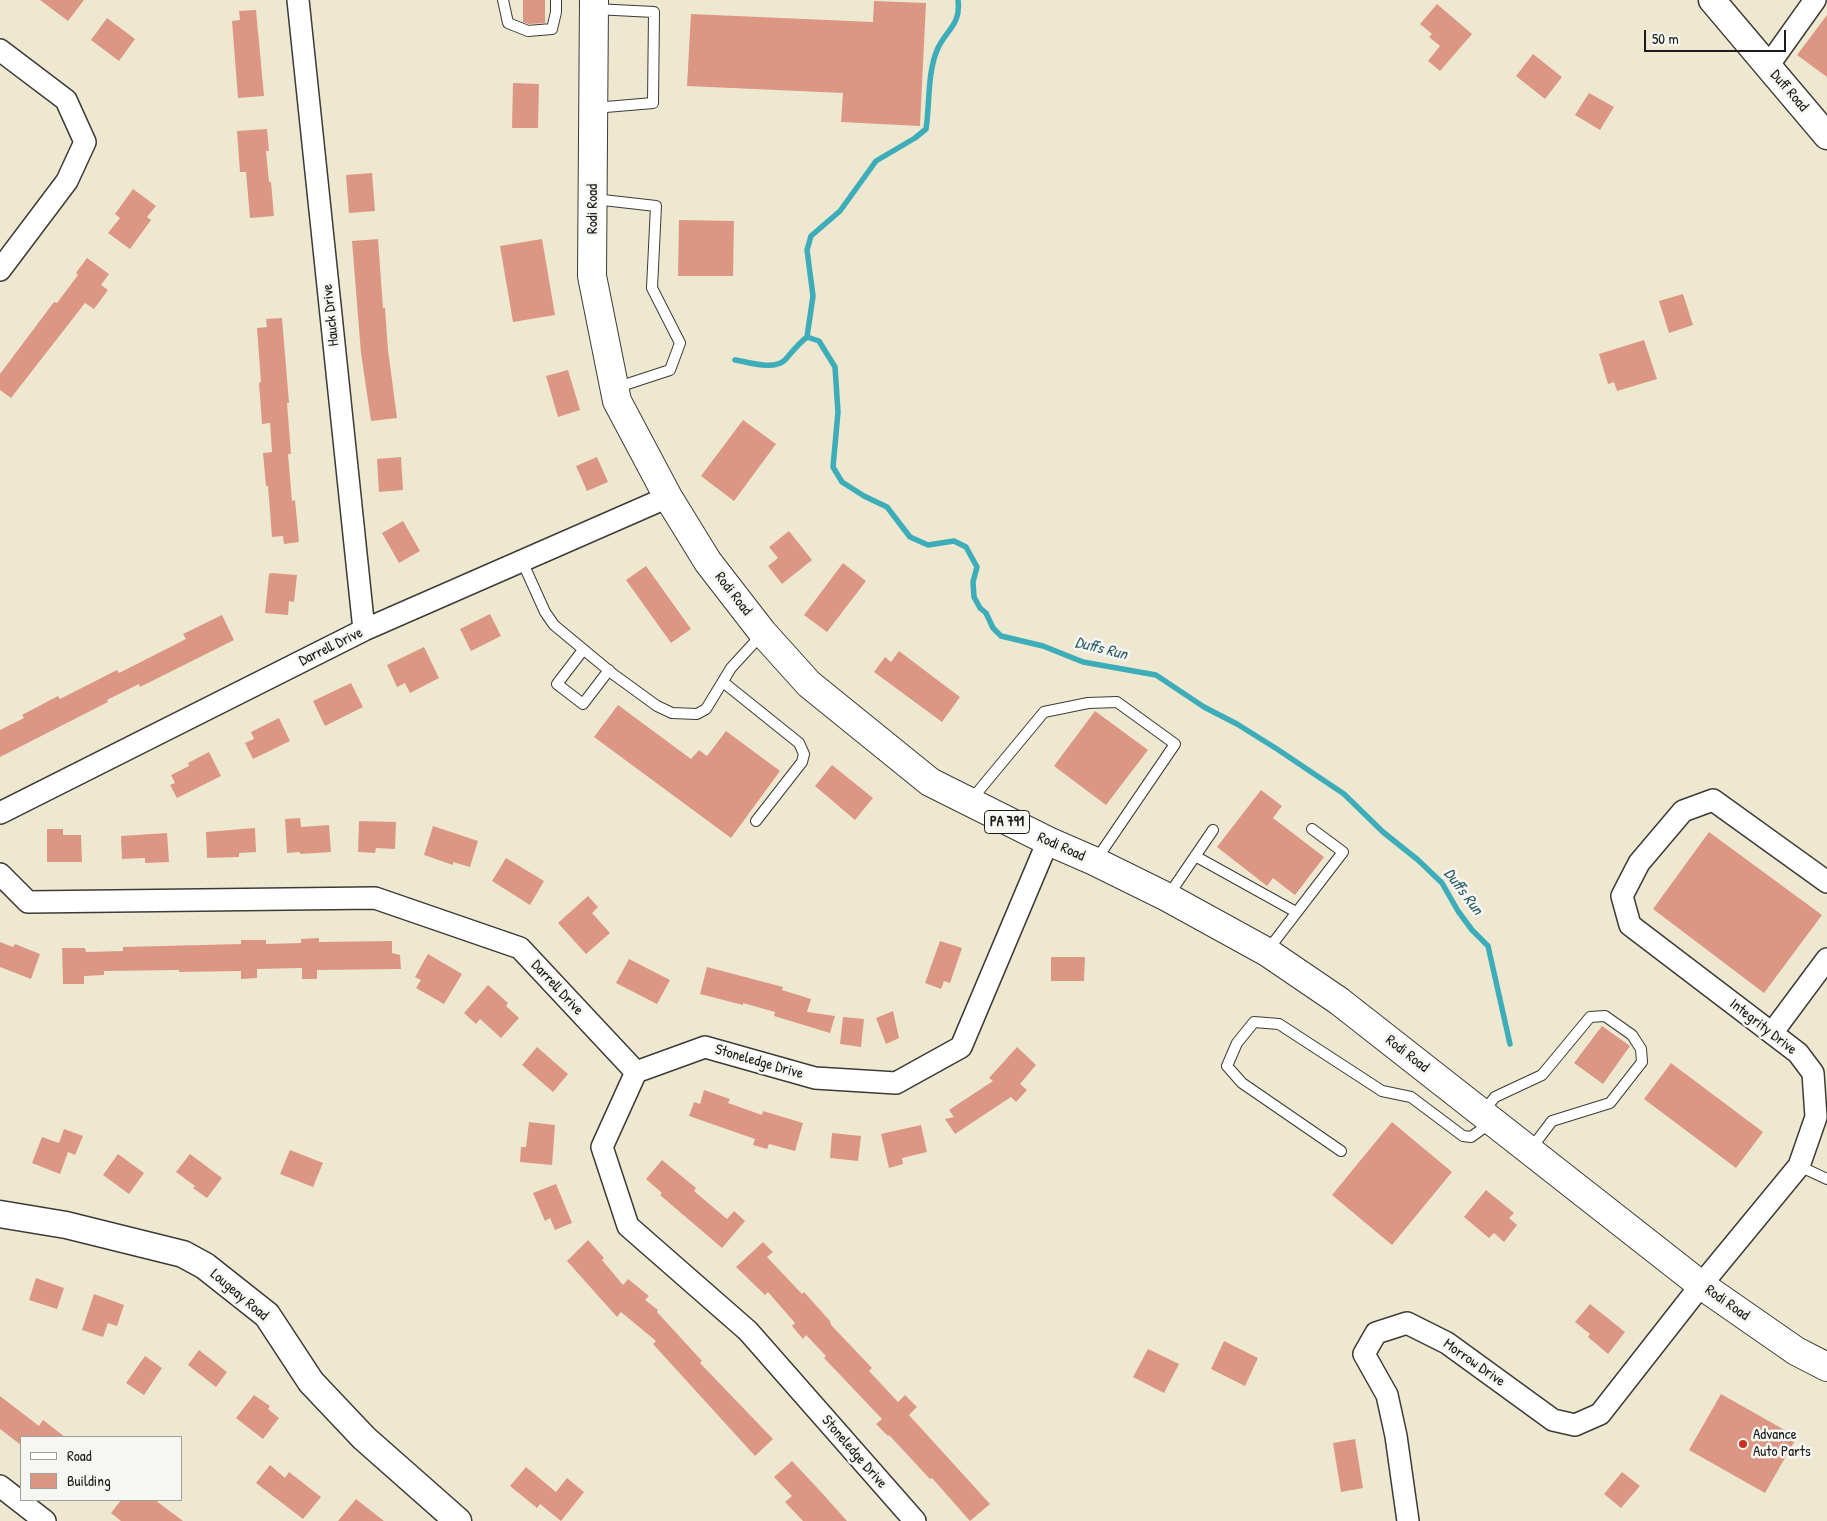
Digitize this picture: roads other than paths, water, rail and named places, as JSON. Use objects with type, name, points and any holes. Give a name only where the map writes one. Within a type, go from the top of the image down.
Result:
[{"type":"main road","name":"Rodi Road","points":[[594,4],[592,276],[617,401],[668,497],[708,562],[763,633],[809,684],[930,782],[968,803],[1168,896],[1266,952],[1339,1001],[1701,1285],[1796,1351],[1827,1367]]},
{"type":"street","name":"Hauck Drive","points":[[298,0],[364,630]]},
{"type":"street","name":"Duff Road","points":[[1712,0],[1827,136]]},
{"type":"street","points":[[1768,66],[1814,0]]},
{"type":"street","points":[[0,50],[66,100],[85,142],[67,181],[0,270]]},
{"type":"street","name":"Darrell Drive","points":[[0,812],[364,630],[668,497]]},
{"type":"street","name":"Integrity Drive","points":[[1701,1285],[1799,1166],[1816,1117],[1812,1073],[1798,1052],[1630,925],[1622,896],[1639,863],[1683,811],[1713,800],[1827,882]]},
{"type":"street","name":"Stoneledge Drive","points":[[915,1521],[748,1331],[628,1226],[602,1147],[636,1072],[705,1047],[815,1078],[896,1083],[961,1047],[1048,841]]},
{"type":"street","name":"Darrell Drive","points":[[0,874],[28,902],[376,898],[520,948],[636,1072]]},
{"type":"street","points":[[1772,1033],[1827,959]]},
{"type":"street","name":"Lougeay Road","points":[[0,1214],[66,1224],[183,1254],[204,1266],[267,1315],[312,1382],[364,1438],[458,1521]]},
{"type":"street","name":"Morrow Drive","points":[[1408,1521],[1396,1436],[1387,1395],[1364,1354],[1376,1333],[1407,1323],[1447,1342],[1554,1420],[1575,1425],[1600,1414],[1701,1285]]},
{"type":"street","points":[[0,1486],[46,1521]]},
{"type":"lane","points":[[503,0],[508,23],[528,31],[552,29],[556,12],[556,0]]},
{"type":"lane","points":[[594,4],[654,12],[653,103],[594,108]]},
{"type":"lane","points":[[593,199],[656,206],[652,288],[680,343],[670,370],[615,388]]},
{"type":"lane","points":[[522,561],[545,612],[554,625],[609,670],[658,706],[672,713],[697,714],[706,709],[739,658],[763,633]]},
{"type":"lane","points":[[584,650],[557,684],[583,704],[609,670]]},
{"type":"lane","points":[[723,682],[799,743],[804,754],[802,762],[756,821]]},
{"type":"lane","points":[[968,803],[1044,712],[1088,703],[1117,702],[1175,744],[1094,862]]},
{"type":"lane","points":[[1266,952],[1343,852],[1312,829]]},
{"type":"lane","points":[[1168,896],[1213,830]]},
{"type":"lane","points":[[1195,856],[1296,912]]},
{"type":"lane","points":[[1341,1151],[1242,1083],[1227,1066],[1237,1043],[1254,1022],[1279,1024],[1382,1091],[1411,1096],[1463,1136],[1471,1137],[1488,1117],[1495,1096],[1542,1075],[1590,1017],[1605,1016],[1632,1035],[1641,1048],[1642,1062],[1610,1103],[1552,1121],[1530,1150]]},
{"type":"lane","points":[[1799,1166],[1827,1179]]},
{"type":"waterway","points":[[807,337],[813,296],[807,250],[811,236],[840,211],[876,161],[915,138],[926,129],[929,88],[934,57],[955,21],[958,0]]},
{"type":"waterway","name":"Duffs Run","points":[[735,360],[761,365],[774,365],[785,360],[807,337],[819,341],[835,367],[838,412],[833,467],[842,482],[864,496],[887,507],[910,537],[928,545],[954,541],[966,547],[977,567],[973,582],[974,597],[980,608],[986,613],[993,628],[1001,636],[1043,646],[1083,662],[1156,675],[1204,707],[1237,724],[1277,749],[1344,794],[1383,832],[1418,860],[1442,883],[1458,911],[1472,930],[1488,946],[1510,1044]]},
{"type":"place","name":"Advance Auto Parts","points":[[1743,1444]]}]
